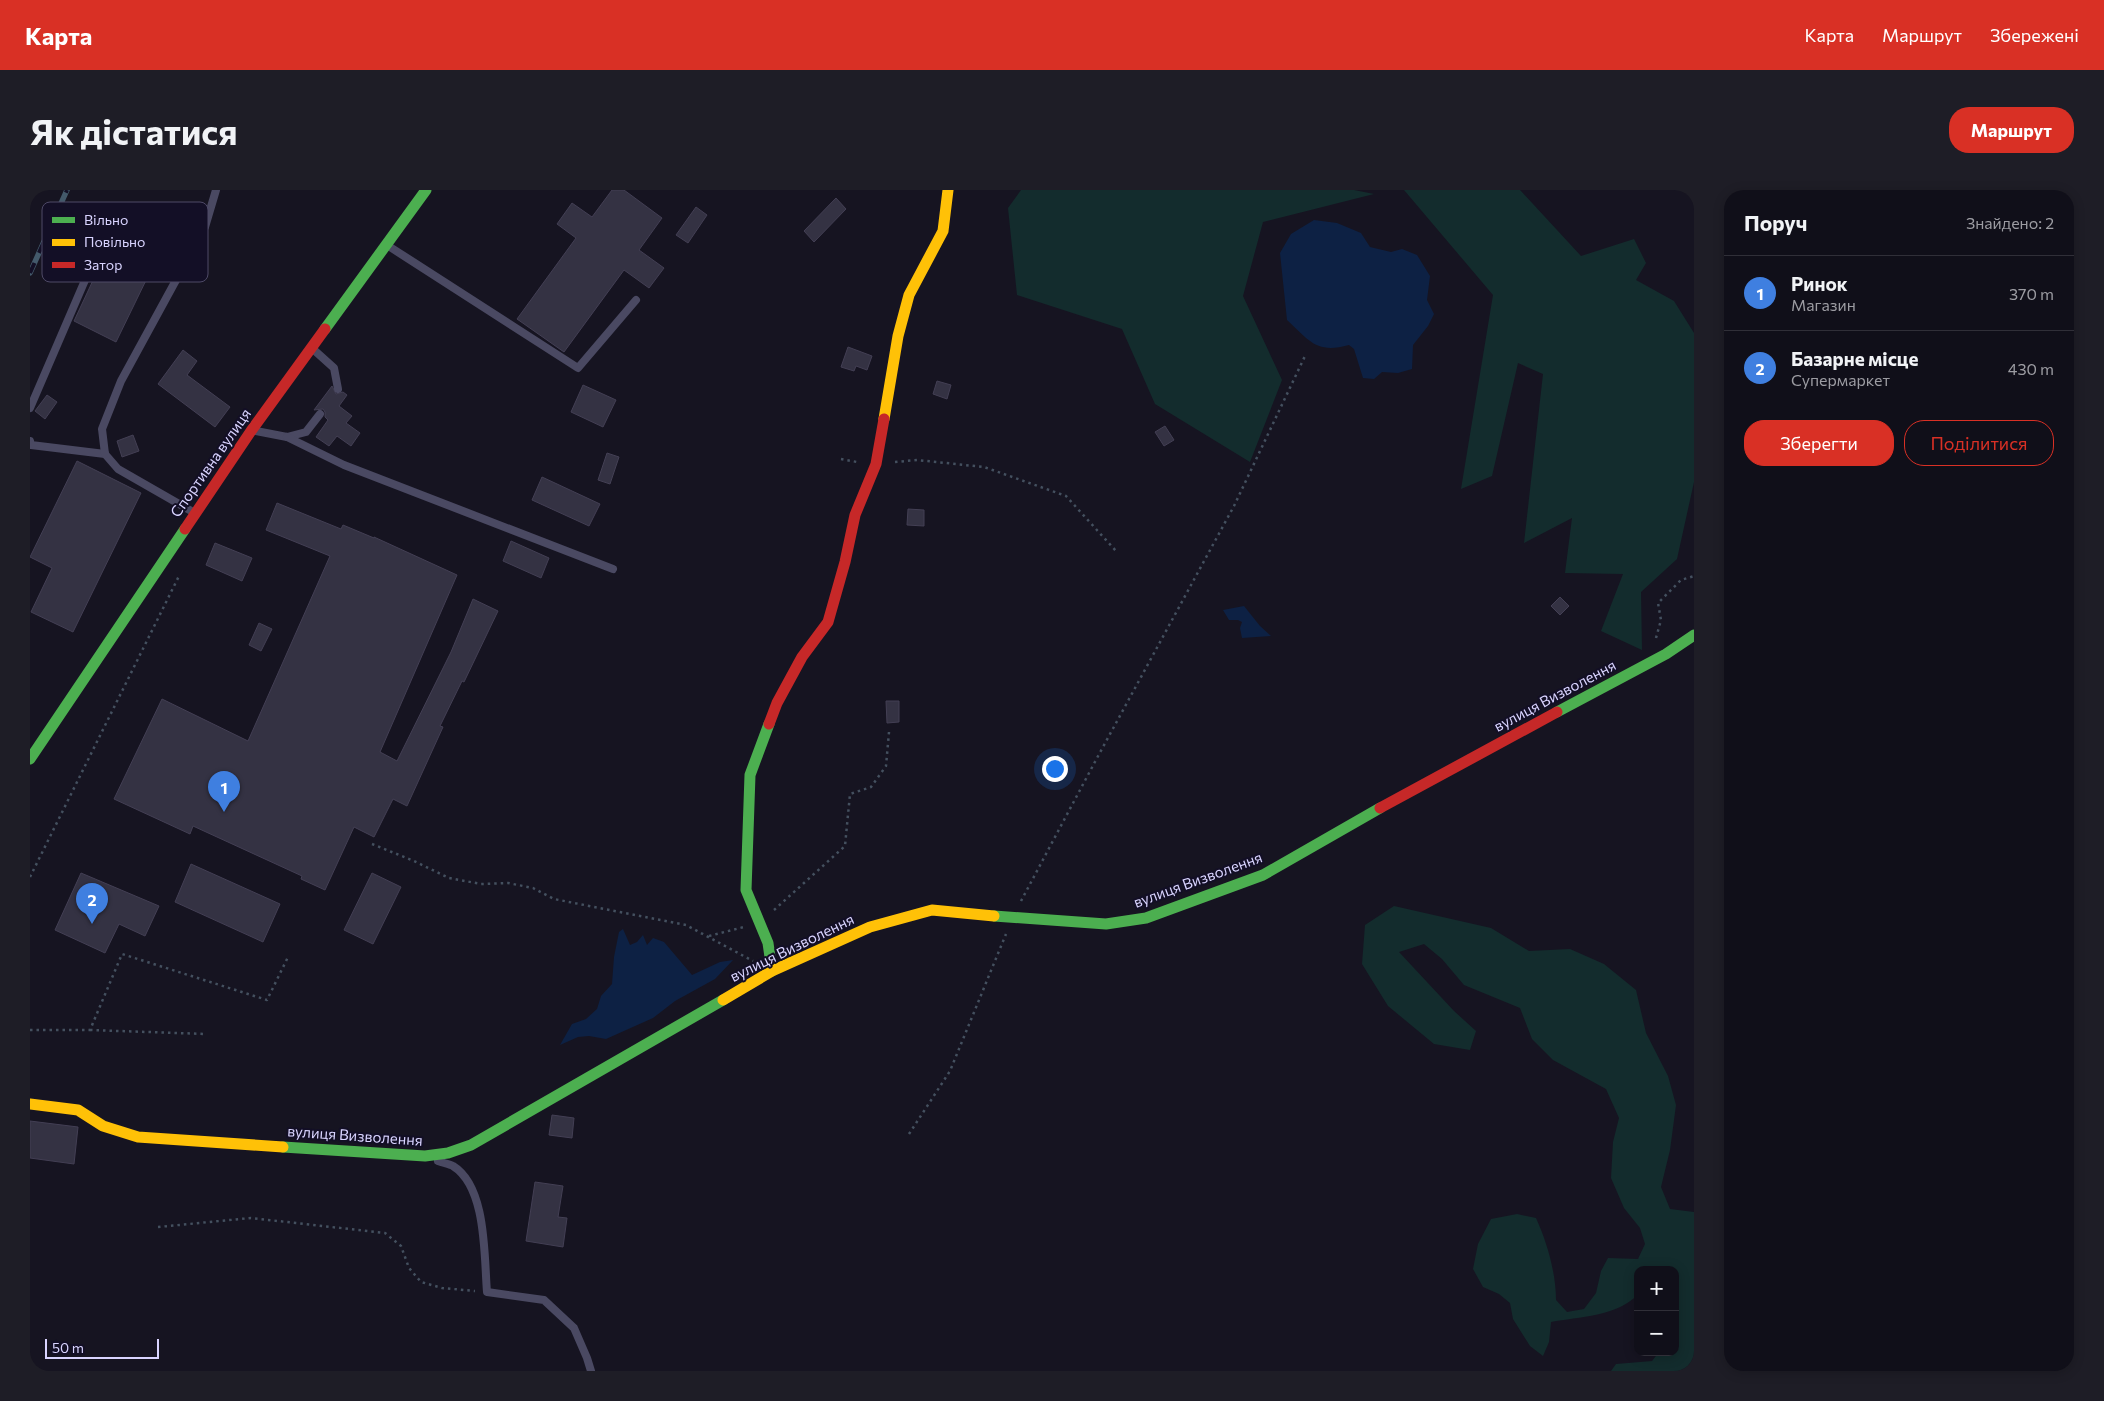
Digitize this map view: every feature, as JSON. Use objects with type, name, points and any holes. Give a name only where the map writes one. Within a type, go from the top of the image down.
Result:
[{"type":"street","name":"Спортивна вулиця","points":[[30,759],[252,430],[426,190]]},
{"type":"street","points":[[772,971],[768,943],[746,890],[750,775],[777,703],[802,657],[828,622],[856,515],[876,464],[898,336],[908,295],[943,231],[948,190]]},
{"type":"street","name":"вулиця Визволення","points":[[30,1104],[78,1110],[103,1126],[138,1137],[424,1156],[448,1153],[471,1145],[772,971],[870,927],[932,910],[1106,924],[1146,918],[1263,875],[1404,794],[1649,664],[1694,635]]},
{"type":"lane","points":[[208,217],[216,190]]},
{"type":"lane","points":[[386,244],[578,368],[636,300]]},
{"type":"lane","points":[[30,408],[84,282]]},
{"type":"lane","points":[[175,282],[121,381],[102,429],[105,454],[118,468],[195,512]]},
{"type":"lane","points":[[311,348],[334,368],[338,389]]},
{"type":"lane","points":[[287,437],[306,432],[320,414]]},
{"type":"lane","points":[[252,430],[287,437],[344,465],[613,569]]},
{"type":"lane","points":[[30,444],[105,454]]},
{"type":"lane","points":[[424,1156],[454,1167],[472,1187],[480,1212],[487,1292],[544,1300],[574,1328],[591,1371]]},
{"type":"path","points":[[908,1134],[950,1071],[1013,918],[1096,758],[1234,506],[1306,356]]},
{"type":"path","points":[[842,459],[876,464],[917,460],[984,467],[1066,496],[1116,551]]},
{"type":"path","points":[[30,877],[182,569]]},
{"type":"path","points":[[1649,664],[1661,620],[1658,603],[1681,580],[1694,576]]},
{"type":"path","points":[[709,936],[760,922],[845,846],[850,794],[871,787],[886,766],[889,732]]},
{"type":"path","points":[[372,844],[414,861],[448,878],[480,884],[516,884],[533,888],[554,899],[686,925],[772,971]]},
{"type":"path","points":[[90,1030],[122,954],[267,1000],[288,957]]},
{"type":"path","points":[[30,1030],[206,1034]]},
{"type":"path","points":[[158,1228],[251,1218],[385,1233],[401,1246],[409,1268],[421,1282],[442,1288],[487,1292]]},
{"type":"green space","points":[[1021,190],[1354,190],[1374,194],[1263,222],[1243,296],[1282,380],[1250,462],[1155,404],[1122,329],[1017,295],[1008,208]]},
{"type":"green space","points":[[1404,190],[1520,190],[1581,256],[1634,239],[1646,263],[1636,280],[1674,301],[1694,333],[1694,482],[1677,559],[1641,592],[1642,650],[1601,631],[1623,574],[1565,573],[1572,518],[1524,543],[1543,374],[1518,363],[1492,476],[1461,489],[1493,295]]},
{"type":"green space","points":[[1394,906],[1491,928],[1529,951],[1570,949],[1604,964],[1636,990],[1646,1033],[1668,1076],[1676,1105],[1670,1150],[1661,1187],[1670,1209],[1694,1212],[1694,1359],[1688,1371],[1611,1371],[1616,1364],[1652,1361],[1656,1356],[1679,1356],[1679,1266],[1634,1266],[1634,1298],[1620,1307],[1609,1311],[1551,1322],[1549,1342],[1543,1356],[1530,1346],[1513,1319],[1510,1303],[1499,1294],[1483,1287],[1473,1269],[1478,1244],[1491,1219],[1517,1214],[1536,1218],[1550,1258],[1556,1300],[1567,1312],[1584,1309],[1596,1293],[1601,1271],[1608,1258],[1638,1259],[1645,1244],[1640,1228],[1624,1208],[1611,1178],[1613,1142],[1619,1118],[1606,1089],[1553,1060],[1532,1039],[1520,1008],[1464,985],[1442,959],[1424,944],[1399,952],[1454,1011],[1476,1031],[1470,1050],[1434,1044],[1388,1006],[1362,964],[1365,925]]},
{"type":"water","points":[[1314,220],[1337,223],[1361,233],[1370,247],[1391,252],[1402,249],[1417,255],[1430,276],[1427,300],[1434,314],[1428,326],[1413,345],[1412,369],[1398,373],[1382,372],[1374,379],[1363,378],[1354,349],[1349,345],[1329,348],[1321,347],[1308,340],[1287,320],[1280,253],[1291,234]]},
{"type":"water","points":[[1244,606],[1271,636],[1242,638],[1240,628],[1242,622],[1229,620],[1223,610]]},
{"type":"water","points":[[623,929],[630,945],[637,942],[643,935],[647,945],[653,938],[664,942],[692,975],[720,962],[733,960],[715,979],[675,1001],[653,1018],[606,1039],[589,1036],[578,1037],[560,1045],[572,1024],[586,1019],[597,1009],[601,996],[612,984],[614,957],[619,932]]},
{"type":"building","points":[[612,190],[624,190],[662,218],[639,250],[664,268],[649,288],[624,270],[564,352],[517,319],[576,238],[557,224],[572,203],[592,217]]},
{"type":"building","points":[[836,198],[846,209],[814,242],[804,231]]},
{"type":"building","points":[[696,207],[707,215],[688,243],[676,235]]},
{"type":"building","points":[[92,282],[145,282],[116,342],[74,321]]},
{"type":"building","points":[[848,347],[872,356],[867,370],[856,366],[854,371],[841,367]]},
{"type":"building","points":[[183,350],[197,361],[187,375],[230,407],[215,427],[158,384]]},
{"type":"building","points":[[937,381],[951,385],[947,399],[933,394]]},
{"type":"building","points":[[583,385],[616,400],[603,427],[571,412]]},
{"type":"building","points":[[332,386],[336,394],[343,392],[347,395],[339,406],[352,416],[346,423],[360,433],[351,446],[337,436],[329,446],[316,437],[328,420],[323,409],[314,410]]},
{"type":"building","points":[[47,395],[57,402],[45,419],[35,411]]},
{"type":"building","points":[[1165,426],[1174,440],[1164,446],[1155,432]]},
{"type":"building","points":[[133,435],[139,451],[122,457],[117,441]]},
{"type":"building","points":[[607,453],[619,457],[610,484],[598,480]]},
{"type":"building","points":[[77,461],[141,493],[73,632],[31,612],[52,568],[30,557]]},
{"type":"building","points":[[542,477],[600,504],[589,526],[532,500]]},
{"type":"building","points":[[277,503],[341,529],[343,525],[374,537],[457,575],[380,752],[397,761],[451,652],[473,599],[498,611],[464,682],[462,681],[440,726],[443,727],[407,806],[393,799],[374,837],[354,827],[325,890],[301,879],[302,876],[193,826],[190,834],[114,799],[162,699],[248,741],[330,556],[266,530]]},
{"type":"building","points":[[908,509],[924,510],[924,526],[907,525]]},
{"type":"building","points":[[511,541],[549,558],[541,578],[503,561]]},
{"type":"building","points":[[215,543],[252,558],[242,581],[206,565]]},
{"type":"building","points":[[1560,597],[1569,606],[1560,615],[1551,606]]},
{"type":"building","points":[[259,623],[272,629],[261,651],[249,645]]},
{"type":"building","points":[[886,701],[899,701],[899,722],[887,723]]},
{"type":"building","points":[[191,864],[280,904],[263,942],[175,902]]},
{"type":"building","points":[[81,873],[159,906],[145,936],[119,924],[105,953],[55,930]]},
{"type":"building","points":[[372,873],[401,887],[373,944],[344,930]]},
{"type":"building","points":[[552,1115],[574,1118],[572,1138],[549,1135]]},
{"type":"building","points":[[30,1121],[78,1127],[74,1164],[30,1158]]},
{"type":"building","points":[[535,1182],[563,1186],[558,1217],[567,1218],[563,1247],[526,1241]]},
{"type":"railway","points":[[62,202],[67,190]]},
{"type":"railway","points":[[30,273],[42,246]]},
{"type":"traffic: fast","points":[[325,329],[426,190]]},
{"type":"traffic: fast","points":[[30,759],[185,529]]},
{"type":"traffic: fast","points":[[1557,712],[1666,654],[1694,635]]},
{"type":"traffic: fast","points":[[769,724],[750,775],[746,890],[768,943],[772,971]]},
{"type":"traffic: fast","points":[[994,916],[1106,924],[1146,918],[1263,875],[1380,808]]},
{"type":"traffic: fast","points":[[283,1147],[425,1156],[448,1153],[471,1145],[723,1000]]},
{"type":"traffic: slow","points":[[884,419],[898,336],[909,295],[943,231],[948,190]]},
{"type":"traffic: slow","points":[[723,1000],[772,971],[870,927],[932,910],[994,916]]},
{"type":"traffic: slow","points":[[30,1104],[78,1110],[103,1126],[138,1137],[283,1147]]},
{"type":"traffic: jam","points":[[185,529],[251,431],[325,329]]},
{"type":"traffic: jam","points":[[769,724],[777,703],[802,657],[828,622],[845,562],[855,515],[876,464],[884,419]]},
{"type":"traffic: jam","points":[[1380,808],[1557,712]]},
{"type":"place","name":"Ринок","points":[[224,812]]},
{"type":"place","name":"Базарне місце","points":[[92,924]]}]
